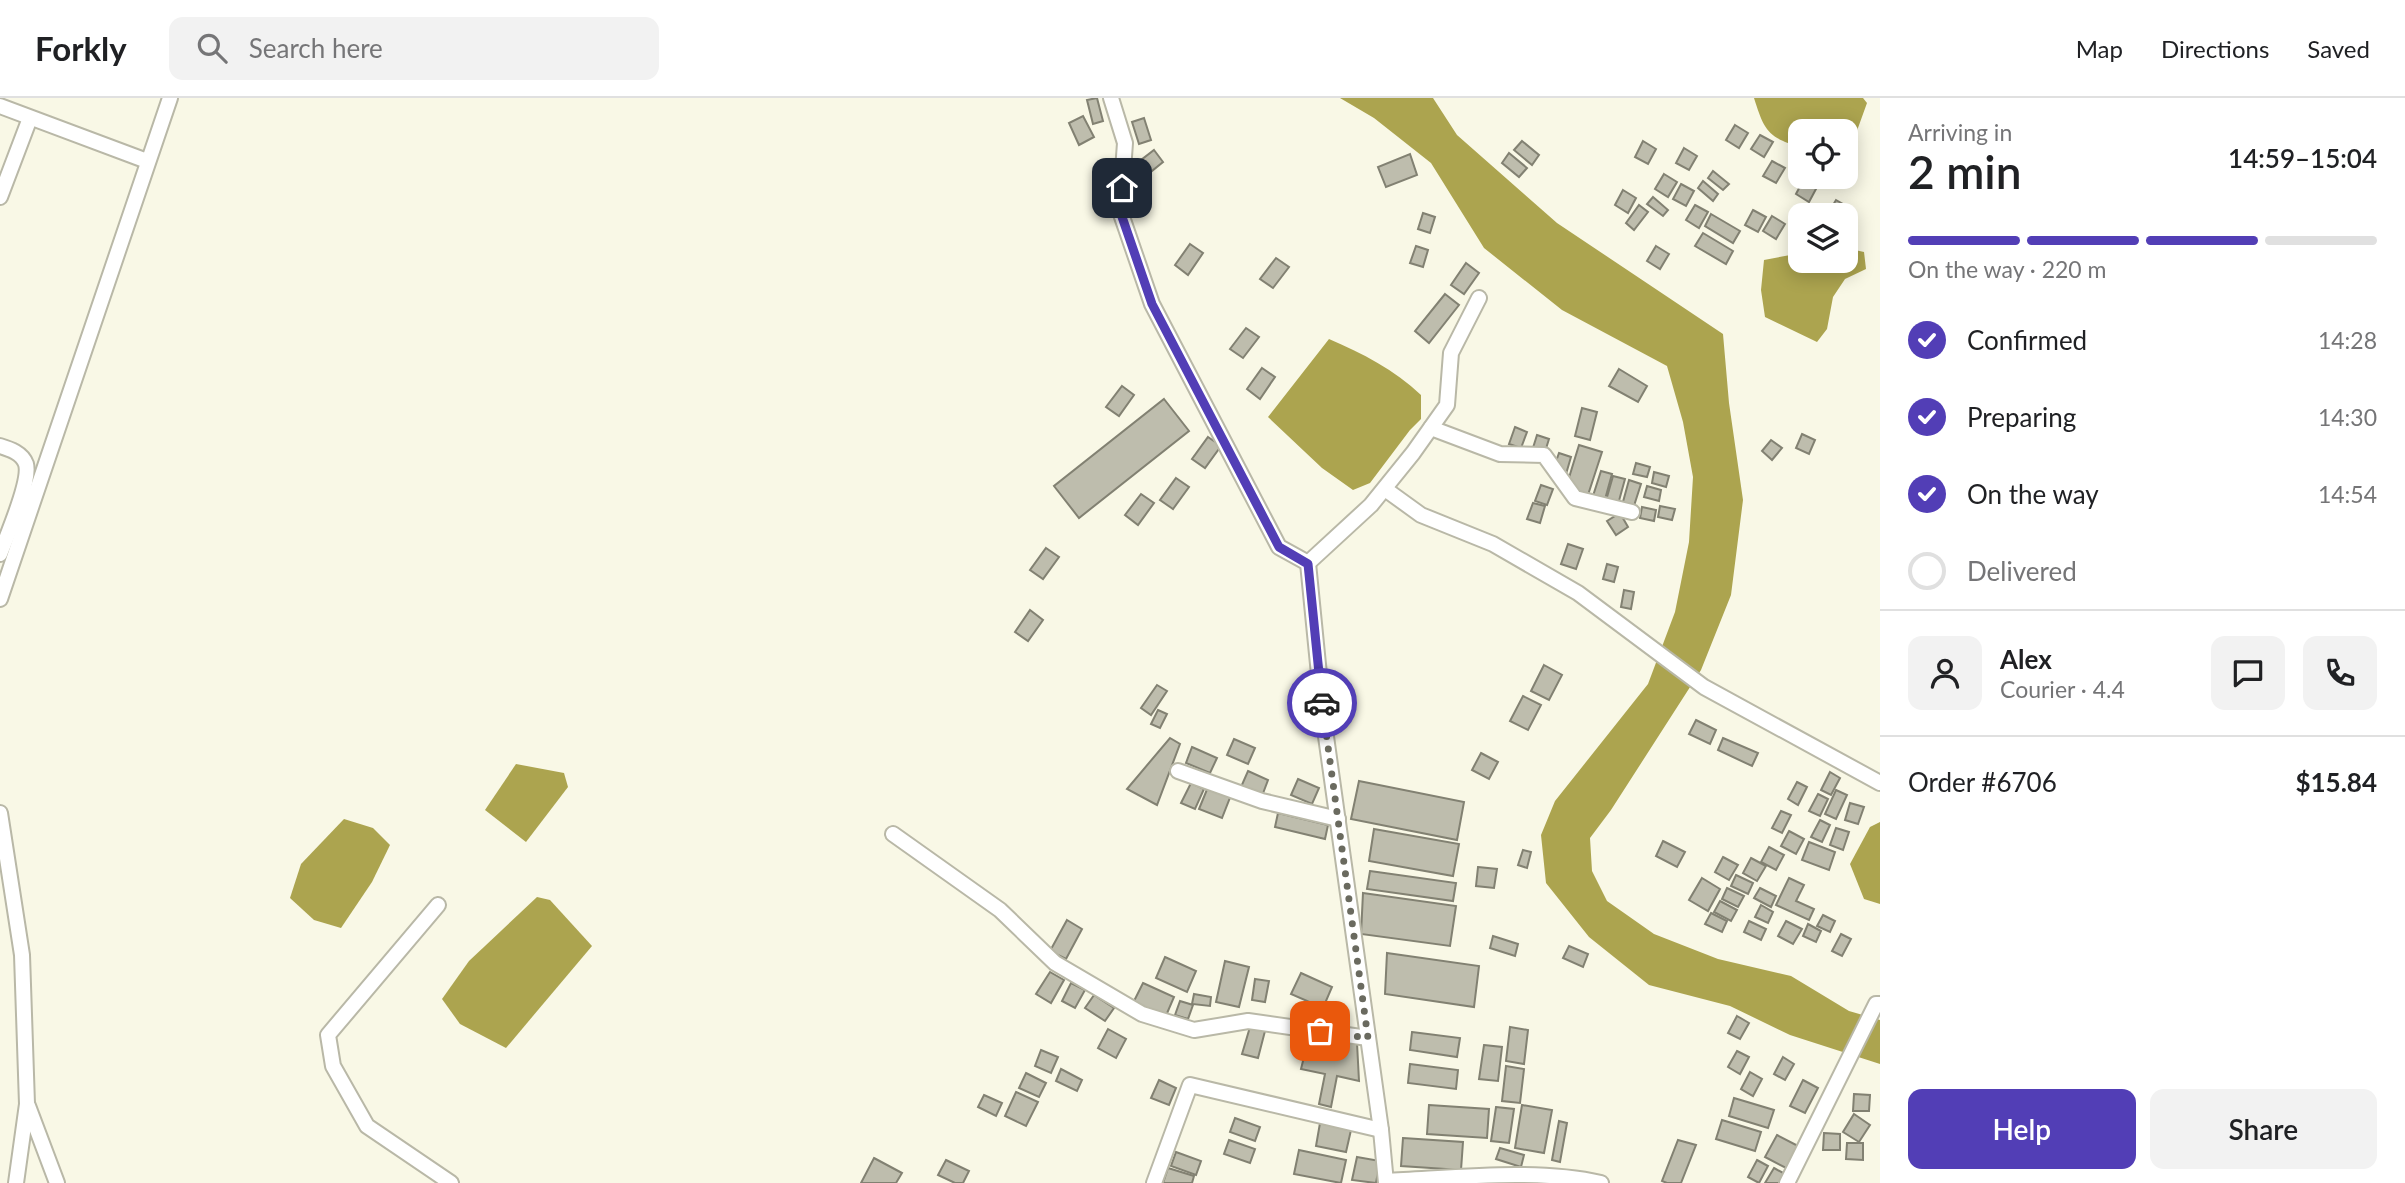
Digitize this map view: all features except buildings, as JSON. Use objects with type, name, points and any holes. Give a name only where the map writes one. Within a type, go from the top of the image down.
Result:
[{"type":"street","points":[[0,599],[170,98]]},
{"type":"street","points":[[1111,98],[1125,143],[1120,211],[1152,304],[1279,547],[1308,564]]},
{"type":"street","points":[[0,106],[147,161]]},
{"type":"street","points":[[0,197],[30,118]]},
{"type":"street","points":[[1308,564],[1385,489],[1447,405],[1451,353],[1479,298]]},
{"type":"street","points":[[1431,428],[1500,454],[1544,455],[1575,498],[1632,512]]},
{"type":"street","points":[[0,446],[16,452],[26,463],[26,480],[0,554]]},
{"type":"street","points":[[1385,489],[1421,515],[1493,544],[1578,593],[1704,687],[1880,782]]},
{"type":"street","points":[[1308,564],[1323,715],[1386,1182],[1471,1177],[1571,1176],[1601,1183]]},
{"type":"street","points":[[1178,771],[1262,801],[1338,820]]},
{"type":"street","points":[[0,813],[22,955],[27,1104],[16,1183]]},
{"type":"street","points":[[893,834],[1000,910],[1055,964],[1142,1014],[1195,1030],[1248,1021],[1368,1038]]},
{"type":"street","points":[[438,905],[328,1035],[333,1066],[367,1126],[451,1183]]},
{"type":"street","points":[[1787,1183],[1878,1004]]},
{"type":"street","points":[[1154,1183],[1190,1085],[1381,1130]]},
{"type":"street","points":[[27,1104],[57,1183]]},
{"type":"shaded area","points":[[1340,98],[1433,98],[1457,135],[1557,223],[1723,334],[1729,403],[1743,500],[1731,595],[1701,670],[1590,838],[1592,871],[1607,901],[1654,934],[1718,959],[1791,976],[1849,1011],[1880,1020],[1880,1064],[1790,1035],[1730,1006],[1649,985],[1589,937],[1546,883],[1541,835],[1555,801],[1648,684],[1675,612],[1689,542],[1693,477],[1683,422],[1667,366],[1562,310],[1484,248],[1431,163],[1374,118]]},
{"type":"shaded area","points":[[1754,98],[1863,98],[1867,103],[1858,128],[1858,119],[1788,119],[1788,143],[1768,131]]},
{"type":"shaded area","points":[[1858,251],[1864,252],[1866,269],[1858,273]]},
{"type":"shaded area","points":[[1788,255],[1788,273],[1858,273],[1845,279],[1833,297],[1827,329],[1817,342],[1765,317],[1761,290],[1764,260]]},
{"type":"shaded area","points":[[1329,339],[1378,363],[1421,395],[1421,419],[1370,483],[1353,490],[1322,468],[1268,417]]},
{"type":"shaded area","points":[[516,764],[564,773],[568,787],[526,842],[485,810]]},
{"type":"shaded area","points":[[344,819],[373,828],[390,845],[372,882],[341,928],[314,920],[290,898],[301,864]]},
{"type":"shaded area","points":[[1880,822],[1880,904],[1864,899],[1850,864],[1870,827]]},
{"type":"shaded area","points":[[537,897],[550,900],[592,946],[506,1048],[460,1024],[442,999],[469,961]]},
{"type":"way so far","points":[[1320,1031],[1368,1038],[1322,703]]},
{"type":"route","points":[[1122,188],[1120,211],[1152,304],[1279,547],[1308,564],[1322,703]]}]
